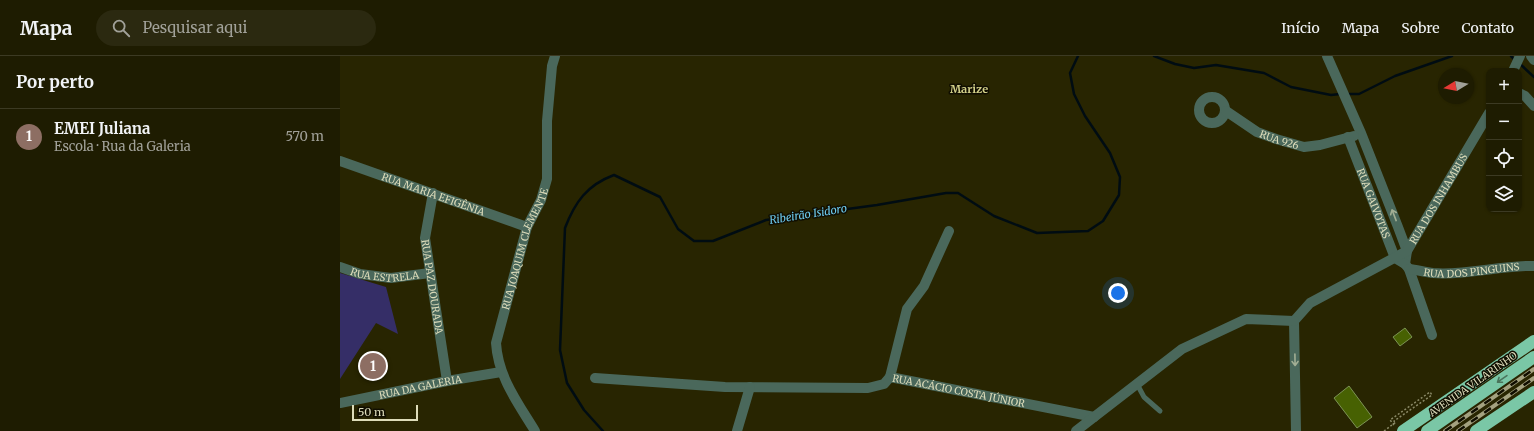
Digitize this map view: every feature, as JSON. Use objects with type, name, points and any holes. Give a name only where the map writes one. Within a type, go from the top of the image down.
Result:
[{"type":"highway","points":[[1397,426],[1534,341]]},
{"type":"highway","name":"AVENIDA VILARINHO","points":[[1426,431],[1534,357]]},
{"type":"highway","points":[[1476,431],[1534,392]]},
{"type":"street","name":"RUA JOAQUIM CLEMENTE","points":[[535,431],[509,389],[497,355],[496,343],[527,227],[541,200],[547,178],[547,121],[552,66],[555,56]]},
{"type":"street","name":"RUA GAIVOTAS","points":[[1327,56],[1362,133],[1407,252]]},
{"type":"street","points":[[1531,56],[1534,60]]},
{"type":"street","points":[[1514,68],[1520,57]]},
{"type":"street","points":[[1522,94],[1534,106]]},
{"type":"street","name":"RUA 926","points":[[1226,111],[1257,132],[1304,147],[1320,145],[1362,133]]},
{"type":"street","name":"RUA DOS INHAMBUS","points":[[1294,321],[1310,303],[1407,252],[1486,118]]},
{"type":"street","name":"RUA GAIVOTAS","points":[[1348,137],[1395,258]]},
{"type":"street","name":"RUA MARIA EFIGÊNIA","points":[[340,161],[527,227]]},
{"type":"street","name":"RUA PAZ DOURADA","points":[[433,194],[425,238],[447,381]]},
{"type":"street","points":[[890,377],[908,309],[924,286],[949,231]]},
{"type":"street","points":[[1407,252],[1407,267],[1432,336]]},
{"type":"street","points":[[1395,258],[1407,267]]},
{"type":"street","name":"RUA DOS PINGUINS","points":[[1407,267],[1434,273],[1534,266]]},
{"type":"street","name":"RUA ESTRELA","points":[[340,267],[360,274],[391,278],[430,273]]},
{"type":"street","points":[[1076,431],[1182,349],[1246,319],[1294,321],[1296,431]]},
{"type":"street","name":"RUA DA GALERIA","points":[[340,403],[447,381],[502,372]]},
{"type":"street","name":"RUA ACÁCIO COSTA JÚNIOR","points":[[595,378],[750,387],[868,388],[884,384],[890,377],[1094,417]]},
{"type":"street","points":[[738,430],[750,387]]},
{"type":"lane","points":[[1137,384],[1144,397],[1160,410]]},
{"type":"path","points":[[1430,392],[1432,395],[1394,421],[1397,426],[1390,420],[1430,392]]},
{"type":"shaded area","points":[[340,273],[386,287],[398,334],[376,323],[340,379]]},
{"type":"building","points":[[1405,328],[1412,337],[1400,346],[1393,337]]},
{"type":"building","points":[[1349,386],[1372,417],[1357,428],[1334,398]]},
{"type":"waterway","name":"Ribeirão Isidoro","points":[[603,431],[584,410],[567,383],[560,350],[565,228],[573,210],[589,189],[614,175],[660,197],[678,229],[694,241],[713,241],[766,220],[877,205],[946,193],[958,193],[994,216],[1037,233],[1088,231],[1103,221],[1119,195],[1120,177],[1110,153],[1085,116],[1074,94],[1070,73],[1078,56]]},
{"type":"waterway","name":"Ribeirão Isidoro","points":[[1154,56],[1175,64],[1194,68],[1216,65],[1264,73],[1291,87],[1331,95],[1340,94]]},
{"type":"waterway","name":"Ribeirão Isidoro","points":[[1347,94],[1359,94],[1395,76],[1452,56]]},
{"type":"waterway","points":[[1511,56],[1516,61]]},
{"type":"waterway","points":[[1520,64],[1534,77]]},
{"type":"railway","points":[[1445,431],[1534,369]]},
{"type":"railway","points":[[1458,431],[1534,378]]},
{"type":"place","name":"EMEI Juliana","points":[[373,366]]},
{"type":"district","name":"Marize","points":[[969,89]]}]
